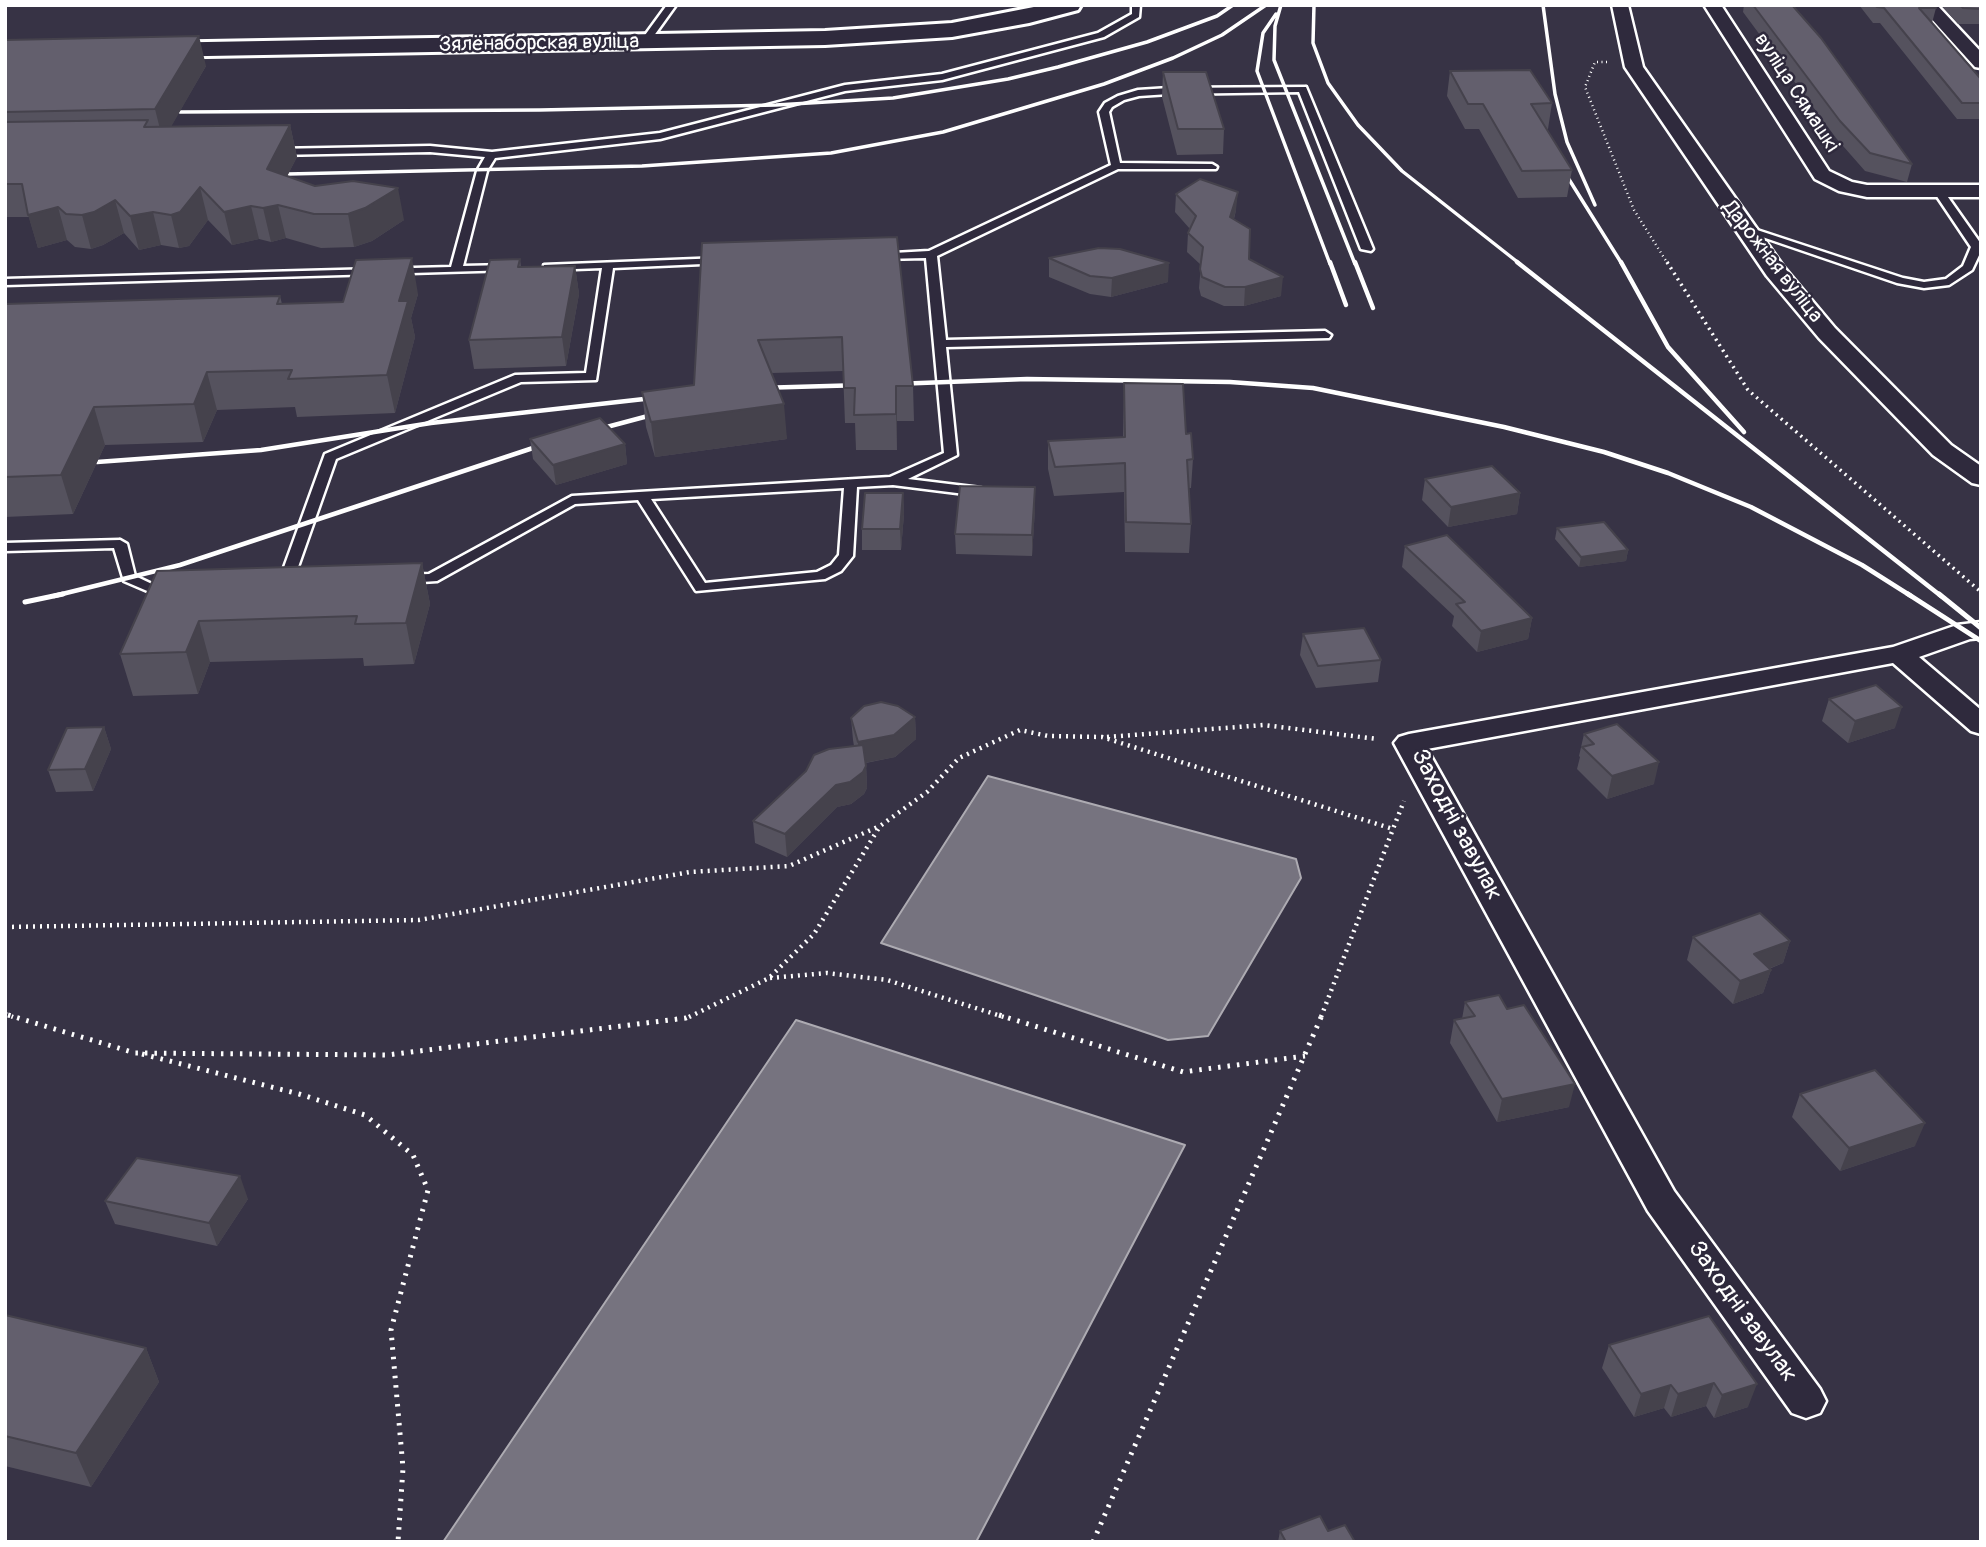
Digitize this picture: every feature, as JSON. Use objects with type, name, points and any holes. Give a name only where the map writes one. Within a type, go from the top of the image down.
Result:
[{"type":"main road","name":"Зялёнаборская вуліца","points":[[129,51],[737,41],[911,34],[992,24],[1070,5]]},
{"type":"street","name":"Дарожная вуліца","points":[[1620,5],[1631,61],[1744,229],[1827,333],[1942,450],[1981,478]]},
{"type":"street","name":"вуліца Сямашкі","points":[[1712,5],[1822,174],[1846,187],[1867,191],[1981,191]]},
{"type":"street","points":[[1927,5],[1981,63]]},
{"type":"street","name":"Заходні завулак","points":[[1806,1401],[1661,1201],[1414,752],[1899,654],[1967,631],[1981,630]]},
{"type":"street","points":[[1899,654],[1981,725]]},
{"type":"lane","points":[[645,42],[672,5]]},
{"type":"lane","points":[[267,152],[430,149],[492,155],[660,136],[845,88],[942,76],[1101,35],[1136,15],[1136,5]]},
{"type":"lane","points":[[1116,166],[1104,112],[1108,105],[1121,98],[1138,93],[1169,91],[1303,89],[1367,248]]},
{"type":"lane","points":[[456,270],[482,171],[492,155]]},
{"type":"lane","points":[[864,257],[931,254],[1116,166],[1212,167]]},
{"type":"lane","points":[[1744,229],[1901,281],[1924,285],[1949,282],[1968,268],[1977,247],[1939,192]]},
{"type":"lane","points":[[893,481],[951,455],[931,254]]},
{"type":"lane","points":[[539,267],[729,261]]},
{"type":"lane","points":[[285,584],[330,457],[519,378],[592,377],[608,265]]},
{"type":"lane","points":[[5,282],[525,267]]},
{"type":"lane","points":[[939,344],[1325,335]]},
{"type":"lane","points":[[392,580],[432,578],[572,500],[893,481],[1001,495]]},
{"type":"lane","points":[[642,496],[701,588],[820,576],[836,568],[846,556],[851,483]]},
{"type":"lane","points":[[5,547],[120,544],[129,578],[152,589],[179,588]]},
{"type":"path","points":[[1631,61],[1595,62],[1585,87],[1634,210],[1748,390],[1981,592]]},
{"type":"path","points":[[5,927],[419,920],[691,872],[789,866],[880,826],[927,792],[958,758],[1020,730],[1048,736],[1102,737],[1265,724],[1414,752],[1394,829],[1306,1056],[1093,1542]]},
{"type":"path","points":[[1102,737],[1394,829]]},
{"type":"path","points":[[135,1053],[387,1055],[686,1018],[769,978],[814,934],[880,826]]},
{"type":"path","points":[[769,978],[827,973],[887,979],[1183,1072],[1306,1056]]},
{"type":"path","points":[[5,1014],[135,1053],[299,1094],[365,1115],[413,1155],[428,1190],[391,1330],[403,1468],[398,1542]]},
{"type":"shaded area","points":[[988,776],[1296,859],[1301,878],[1208,1036],[1168,1040],[881,943]]},
{"type":"shaded area","points":[[796,1020],[1185,1145],[976,1542],[443,1542]]},
{"type":"building","points":[[1753,5],[1792,5],[1821,38],[1912,164],[1870,153],[1840,121]]},
{"type":"building","points":[[1875,5],[1934,5],[1936,8],[1919,8],[1981,79],[1981,103],[1962,103],[1884,8]]},
{"type":"building","points":[[1960,5],[1981,5],[1981,9],[1963,8]]},
{"type":"building","points":[[199,36],[155,109],[5,112],[5,40]]},
{"type":"building","points":[[1530,70],[1552,103],[1531,104],[1572,170],[1522,171],[1483,104],[1468,104],[1450,71]]},
{"type":"building","points":[[1163,72],[1206,72],[1224,129],[1178,129]]},
{"type":"building","points":[[148,120],[144,127],[290,125],[267,169],[315,186],[353,181],[398,188],[365,208],[348,214],[314,214],[278,205],[263,208],[251,206],[224,212],[200,187],[180,212],[171,215],[153,212],[130,216],[115,200],[94,212],[82,215],[66,214],[58,207],[28,215],[22,184],[5,184],[5,122]]},
{"type":"building","points":[[1200,179],[1238,192],[1230,217],[1250,229],[1249,259],[1283,277],[1245,287],[1225,287],[1202,277],[1200,269],[1203,247],[1188,233],[1196,216],[1176,194]]},
{"type":"building","points":[[897,237],[913,386],[896,386],[896,414],[854,415],[855,388],[844,388],[842,337],[758,340],[784,404],[651,422],[642,392],[694,385],[702,243]]},
{"type":"building","points":[[1099,248],[1120,249],[1169,263],[1112,278],[1090,276],[1049,258]]},
{"type":"building","points":[[412,258],[399,301],[408,301],[387,375],[288,379],[292,370],[207,372],[194,404],[94,407],[61,475],[5,477],[5,304],[280,296],[277,304],[343,302],[356,260]]},
{"type":"building","points":[[520,259],[518,267],[575,266],[562,337],[469,340],[490,260]]},
{"type":"building","points":[[1124,383],[1183,384],[1186,434],[1191,433],[1193,459],[1187,460],[1191,524],[1126,522],[1125,463],[1055,467],[1048,441],[1125,437]]},
{"type":"building","points":[[600,418],[625,444],[553,465],[530,439]]},
{"type":"building","points":[[1492,466],[1520,493],[1451,507],[1425,479]]},
{"type":"building","points":[[960,486],[1035,487],[1032,535],[955,534]]},
{"type":"building","points":[[865,493],[903,493],[900,529],[862,529]]},
{"type":"building","points":[[1604,522],[1628,550],[1581,557],[1557,528]]},
{"type":"building","points":[[1447,535],[1532,618],[1481,631],[1456,604],[1465,602],[1405,546]]},
{"type":"building","points":[[422,563],[406,623],[355,624],[357,616],[199,621],[186,652],[120,654],[157,571]]},
{"type":"building","points":[[1364,628],[1381,660],[1318,666],[1303,634]]},
{"type":"building","points":[[1876,685],[1902,707],[1855,721],[1829,699]]},
{"type":"building","points":[[881,702],[898,706],[915,717],[894,735],[858,742],[851,718],[864,706]]},
{"type":"building","points":[[1617,724],[1659,762],[1612,776],[1582,747],[1594,744],[1584,734]]},
{"type":"building","points":[[104,727],[85,769],[48,770],[67,728]]},
{"type":"building","points":[[863,745],[866,766],[863,772],[850,782],[836,785],[785,834],[753,821],[806,771],[814,755],[829,749]]},
{"type":"building","points":[[1760,913],[1790,941],[1754,954],[1771,970],[1740,981],[1693,937]]},
{"type":"building","points":[[1499,995],[1507,1009],[1524,1005],[1575,1084],[1502,1099],[1454,1020],[1475,1016],[1465,1002]]},
{"type":"building","points":[[1875,1070],[1925,1123],[1849,1148],[1800,1094]]},
{"type":"building","points":[[137,1158],[240,1176],[209,1223],[105,1201]]},
{"type":"building","points":[[5,1315],[146,1348],[76,1453],[5,1436]]},
{"type":"building","points":[[1709,1316],[1757,1384],[1722,1395],[1714,1383],[1678,1394],[1671,1385],[1641,1394],[1609,1345]]},
{"type":"building","points":[[1320,1516],[1328,1531],[1345,1525],[1355,1542],[1286,1542],[1280,1531]]},
{"type":"railway","points":[[180,112],[540,110],[776,105],[893,98],[1008,79],[1058,67],[1147,42],[1217,16],[1233,5]]},
{"type":"railway","points":[[288,174],[642,166],[831,153],[943,132],[1104,84],[1173,58],[1222,35],[1266,5]]},
{"type":"railway","points":[[1281,5],[1275,26],[1274,60],[1355,264]]},
{"type":"railway","points":[[1314,5],[1313,43],[1328,83],[1358,125],[1402,171],[1520,264]]},
{"type":"railway","points":[[1543,5],[1555,94],[1567,142],[1595,205]]},
{"type":"railway","points":[[1276,14],[1263,33],[1257,71],[1330,264]]},
{"type":"railway","points":[[1560,165],[1622,264]]},
{"type":"railway","points":[[1330,262],[1346,305]]},
{"type":"railway","points":[[1355,262],[1373,308]]},
{"type":"railway","points":[[1517,262],[1941,596]]},
{"type":"railway","points":[[1621,262],[1668,347],[1744,432]]},
{"type":"railway","points":[[894,384],[1027,379],[1230,382],[1313,388],[1504,427],[1604,452],[1668,473],[1751,507],[1862,565],[1911,596]]},
{"type":"railway","points":[[758,388],[863,385]]},
{"type":"railway","points":[[97,462],[261,450],[431,423],[662,397]]},
{"type":"railway","points":[[588,432],[663,412]]},
{"type":"railway","points":[[57,595],[180,565],[551,442]]},
{"type":"railway","points":[[57,595],[63,594]]},
{"type":"railway","points":[[1908,594],[1981,641]]},
{"type":"railway","points":[[1939,594],[1981,628]]},
{"type":"railway","points":[[25,602],[57,595]]}]
